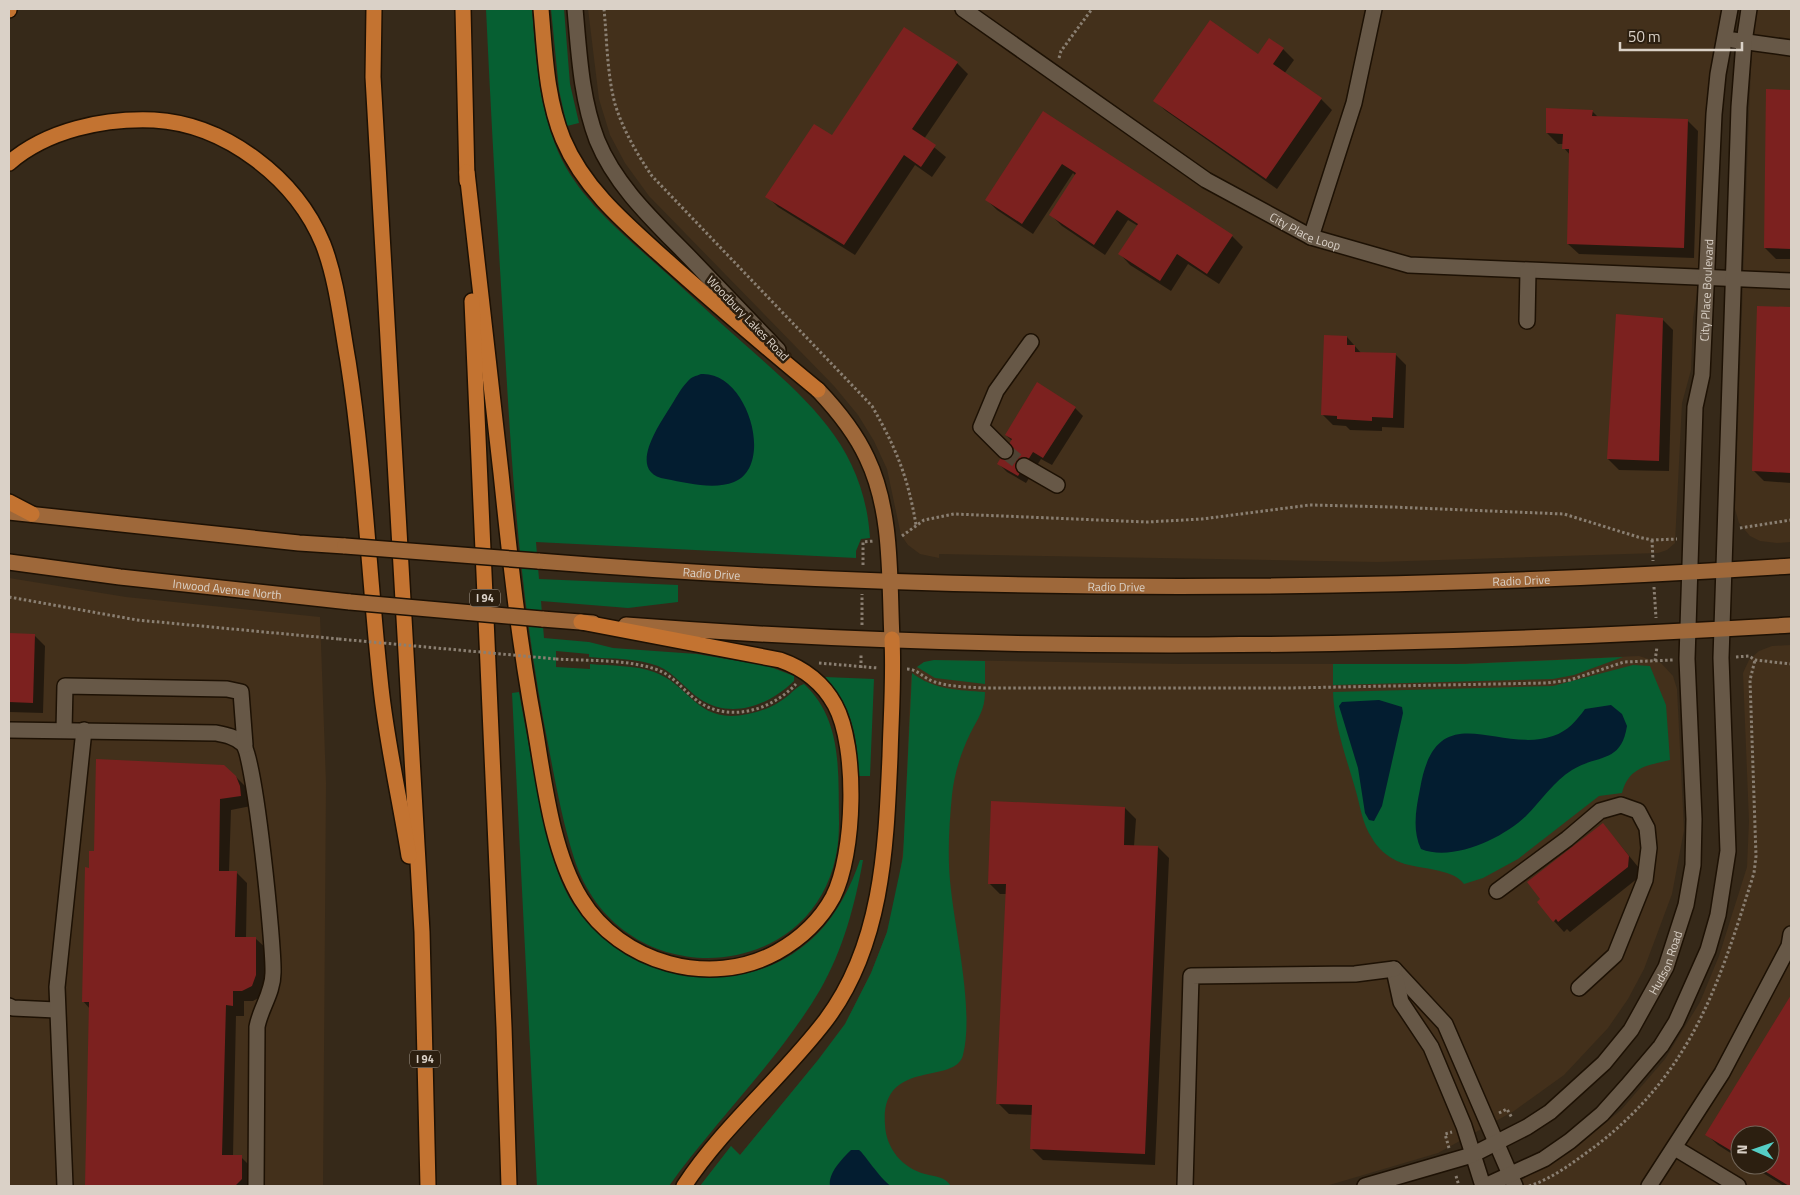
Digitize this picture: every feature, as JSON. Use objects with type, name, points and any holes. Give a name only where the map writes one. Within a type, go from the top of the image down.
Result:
[{"type":"highway","name":"I 94","points":[[374,9],[374,87],[422,932],[428,1186]]},
{"type":"highway","name":"I 94","points":[[463,9],[467,172],[504,1027],[509,1186]]},
{"type":"highway","points":[[541,9],[547,80],[554,113],[566,146],[588,182],[611,210],[703,294],[818,390]]},
{"type":"highway","points":[[9,163],[44,141],[78,128],[109,121],[137,119],[170,121],[203,131],[226,141],[256,160],[287,187],[306,214],[322,243],[332,276],[354,403],[366,500],[382,690],[422,932]]},
{"type":"highway","points":[[467,172],[513,593],[541,763],[556,834],[570,877],[590,912],[619,940],[643,955],[668,964],[700,969],[730,968],[755,962],[782,949],[808,929],[823,913],[836,891],[846,858],[850,818],[848,752],[845,729],[835,705],[827,692],[806,673],[786,662],[766,656],[581,622]]},
{"type":"highway","points":[[9,502],[32,514]]},
{"type":"highway","points":[[684,1186],[724,1134],[827,1018],[846,986],[861,952],[878,897],[885,855],[893,668],[892,639]]},
{"type":"main road","name":"Woodbury Lakes Road","points":[[818,390],[847,424],[871,467],[884,521],[892,639]]},
{"type":"main road","points":[[9,512],[32,514]]},
{"type":"main road","name":"Radio Drive","points":[[32,514],[299,543],[538,561],[889,580],[1106,586],[1250,586],[1654,575],[1791,566]]},
{"type":"main road","name":"Inwood Avenue North","points":[[9,562],[120,577],[350,602],[581,622]]},
{"type":"main road","points":[[581,622],[892,639],[1102,644],[1299,643],[1657,632],[1791,625]]},
{"type":"street","name":"Woodbury Lakes Road","points":[[575,9],[586,106],[609,164],[643,209],[818,390]]},
{"type":"street","name":"City Place Loop","points":[[964,9],[1206,180],[1311,237],[1409,265],[1791,281]]},
{"type":"street","points":[[1311,237],[1354,103],[1374,9]]},
{"type":"street","name":"City Place Boulevard","points":[[1690,572],[1695,406],[1702,374],[1714,114],[1724,38],[1730,9]]},
{"type":"street","name":"City Place Boulevard","points":[[1723,570],[1739,107],[1744,42],[1749,9]]},
{"type":"street","points":[[1724,38],[1791,48]]},
{"type":"street","points":[[1527,321],[1528,271]]},
{"type":"street","points":[[1005,451],[981,427],[996,391],[1031,342]]},
{"type":"street","points":[[1024,466],[1057,485]]},
{"type":"street","points":[[1394,969],[1401,1002],[1431,1047],[1464,1126],[1472,1155],[1484,1186],[1513,1181],[1570,1141],[1602,1114],[1661,1046],[1676,1022],[1708,950],[1718,915],[1728,851],[1722,628],[1723,570]]},
{"type":"street","name":"Hudson Road","points":[[1365,1186],[1472,1155],[1527,1127],[1550,1112],[1604,1063],[1632,1030],[1666,967],[1686,905],[1693,865],[1694,820],[1687,666],[1690,572]]},
{"type":"street","points":[[64,730],[65,686],[226,689],[241,692],[244,745],[251,764],[265,877],[273,975],[268,999],[259,1014],[257,1027],[256,1186]]},
{"type":"street","points":[[9,730],[216,733],[234,737],[244,745]]},
{"type":"street","points":[[65,1186],[56,1010],[84,730]]},
{"type":"street","points":[[1498,891],[1567,839],[1600,811],[1621,805],[1638,811],[1647,828],[1649,848],[1645,880],[1615,955],[1578,988]]},
{"type":"street","points":[[1649,1186],[1722,1073],[1789,946],[1791,934]]},
{"type":"street","points":[[1394,969],[1445,1024],[1513,1181]]},
{"type":"street","points":[[1185,1186],[1191,976],[1355,974],[1394,969]]},
{"type":"street","points":[[10,1008],[56,1010]]},
{"type":"street","points":[[1675,1148],[1738,1186]]},
{"type":"path","points":[[604,9],[614,99],[623,126],[640,158],[652,176],[872,406],[892,441],[903,466],[916,525]]},
{"type":"path","points":[[1055,73],[1061,51],[1092,9]]},
{"type":"path","points":[[9,597],[136,620],[556,659],[630,664],[655,669],[670,677],[698,702],[710,708],[730,712],[748,711],[769,704],[791,689],[814,663],[914,669],[926,679],[940,683],[1014,689],[1332,688],[1539,684],[1570,680],[1624,662],[1655,661],[1657,632],[1652,540],[1564,514],[1310,505],[1202,519],[1147,522],[954,514],[924,520],[900,537]]},
{"type":"path","points":[[1742,528],[1791,520]]},
{"type":"path","points":[[1754,660],[1791,664]]},
{"type":"path","points":[[1529,1186],[1540,1183]]},
{"type":"shaded area","points":[[588,9],[1722,9],[1713,63],[1702,263],[1693,318],[1691,370],[1682,403],[1675,543],[1667,550],[1658,553],[1377,562],[939,554],[939,558],[920,554],[908,545],[901,535],[887,469],[874,441],[858,415],[834,386],[649,196],[625,163],[610,135],[599,99]]},
{"type":"shaded area","points":[[1756,9],[1791,9],[1791,542],[1777,543],[1760,541],[1750,536],[1739,523],[1735,509],[1749,111],[1753,27]]},
{"type":"shaded area","points":[[9,578],[126,597],[320,617],[326,783],[323,1186],[9,1186]]},
{"type":"shaded area","points":[[1791,645],[1791,1186],[1511,1186],[1570,1152],[1621,1110],[1665,1059],[1700,1002],[1719,956],[1747,867],[1749,821],[1743,673],[1749,660],[1759,651],[1772,646]]},
{"type":"shaded area","points":[[1639,656],[1661,663],[1673,676],[1677,689],[1684,830],[1672,894],[1644,969],[1628,999],[1608,1028],[1564,1075],[1514,1111],[1438,1153],[1326,1186],[700,1186],[731,1146],[740,1155],[818,1060],[845,1024],[871,973],[887,932],[899,885],[904,841],[911,676],[917,667],[924,662],[945,660],[1182,664],[1455,664]]},
{"type":"green space","points":[[486,9],[532,9],[537,67],[543,105],[554,142],[570,174],[589,200],[611,223],[789,384],[809,405],[844,450],[857,476],[865,505],[870,538],[861,539],[856,551],[856,558],[536,542],[539,579],[678,585],[678,602],[628,608],[541,601],[544,638],[589,642],[613,648],[697,654],[768,666],[794,676],[794,681],[784,690],[762,703],[737,709],[712,705],[700,699],[670,673],[650,663],[589,657],[589,654],[556,651],[556,667],[590,669],[590,664],[647,670],[667,678],[705,709],[717,714],[731,716],[754,713],[770,707],[804,684],[817,698],[826,714],[836,748],[839,785],[839,822],[830,876],[805,917],[768,944],[725,957],[679,955],[636,938],[599,906],[574,858],[566,831],[534,663],[518,532],[493,156]]},
{"type":"green space","points":[[551,9],[564,9],[570,84],[579,123],[567,126],[559,90]]},
{"type":"green space","points":[[1623,657],[1574,675],[1553,679],[1333,685],[1333,664],[1465,664]]},
{"type":"green space","points":[[934,660],[985,661],[985,684],[935,678],[917,667],[924,662]]},
{"type":"green space","points":[[1633,665],[1650,666],[1666,705],[1670,760],[1646,766],[1634,773],[1625,784],[1622,793],[1599,796],[1518,859],[1483,878],[1464,884],[1458,878],[1443,872],[1397,861],[1374,842],[1364,820],[1341,740],[1333,692],[1553,686]]},
{"type":"green space","points":[[912,673],[920,679],[938,686],[956,690],[985,692],[982,709],[958,764],[953,787],[950,819],[950,878],[965,996],[966,1037],[963,1055],[957,1064],[947,1069],[905,1081],[894,1090],[887,1104],[885,1125],[888,1142],[902,1162],[917,1171],[943,1179],[951,1186],[700,1186],[731,1146],[740,1155],[818,1060],[845,1024],[871,973],[887,932],[903,857]]},
{"type":"green space","points":[[825,677],[874,679],[870,776],[858,776],[857,748],[852,723],[842,699]]},
{"type":"green space","points":[[519,692],[546,832],[561,881],[573,904],[596,932],[624,953],[656,968],[690,976],[725,977],[759,970],[791,955],[819,932],[838,907],[860,860],[863,860],[856,894],[842,943],[820,990],[766,1066],[669,1186],[537,1186],[512,693]]},
{"type":"water","points":[[701,374],[718,377],[732,387],[743,403],[750,421],[754,440],[753,458],[746,473],[734,482],[709,486],[700,485],[666,479],[654,475],[648,468],[648,449],[658,427],[685,384],[691,378]]},
{"type":"water","points":[[1379,700],[1402,707],[1403,713],[1382,806],[1374,821],[1369,820],[1365,813],[1358,768],[1339,706],[1342,702]]},
{"type":"water","points":[[1611,705],[1622,714],[1627,726],[1620,747],[1614,752],[1582,765],[1565,775],[1553,785],[1526,816],[1491,840],[1477,846],[1448,852],[1434,852],[1421,849],[1416,834],[1416,812],[1420,789],[1428,760],[1440,743],[1455,735],[1472,734],[1532,740],[1553,736],[1567,728],[1585,709]]},
{"type":"water","points":[[851,1150],[859,1150],[891,1186],[830,1186],[833,1171]]},
{"type":"building","points":[[1210,20],[1258,54],[1269,38],[1284,48],[1273,64],[1322,98],[1266,179],[1153,101]]},
{"type":"building","points":[[904,27],[958,62],[912,129],[936,145],[921,167],[904,155],[844,245],[765,197],[814,124],[832,135]]},
{"type":"building","points":[[1766,89],[1791,90],[1791,249],[1764,248]]},
{"type":"building","points":[[1546,108],[1593,110],[1592,116],[1688,119],[1684,248],[1567,244],[1569,149],[1562,149],[1563,134],[1546,133]]},
{"type":"building","points":[[1043,111],[1233,235],[1207,274],[1177,254],[1160,281],[1118,254],[1138,224],[1117,210],[1094,245],[1049,215],[1076,173],[1062,164],[1022,224],[985,200]]},
{"type":"building","points":[[1757,306],[1791,307],[1791,473],[1752,471]]},
{"type":"building","points":[[1616,314],[1663,318],[1659,461],[1607,459]]},
{"type":"building","points":[[1324,335],[1347,336],[1347,345],[1355,345],[1355,352],[1396,353],[1393,418],[1372,417],[1372,421],[1337,419],[1337,416],[1321,415]]},
{"type":"building","points":[[1037,382],[1076,407],[1043,458],[1033,452],[1018,476],[997,464],[1012,439],[1005,435]]},
{"type":"building","points":[[9,633],[35,634],[33,703],[9,702]]},
{"type":"building","points":[[96,759],[224,765],[236,776],[240,786],[241,796],[220,799],[219,871],[237,871],[235,937],[256,937],[256,975],[252,986],[242,991],[233,991],[233,1006],[226,1005],[222,1155],[242,1155],[242,1179],[235,1186],[85,1186],[89,1002],[82,1002],[85,867],[89,868],[89,851],[94,851]]},
{"type":"building","points":[[991,801],[1125,807],[1124,845],[1158,846],[1145,1154],[1030,1149],[1032,1105],[996,1104],[1006,884],[988,884]]},
{"type":"building","points":[[1603,823],[1629,856],[1628,867],[1558,922],[1556,919],[1553,922],[1537,902],[1540,899],[1527,882]]},
{"type":"building","points":[[1791,995],[1791,1186],[1771,1175],[1780,1175],[1780,1125],[1730,1125],[1730,1150],[1705,1135]]},
{"type":"tunnel","points":[[1005,451],[1024,466]]}]
